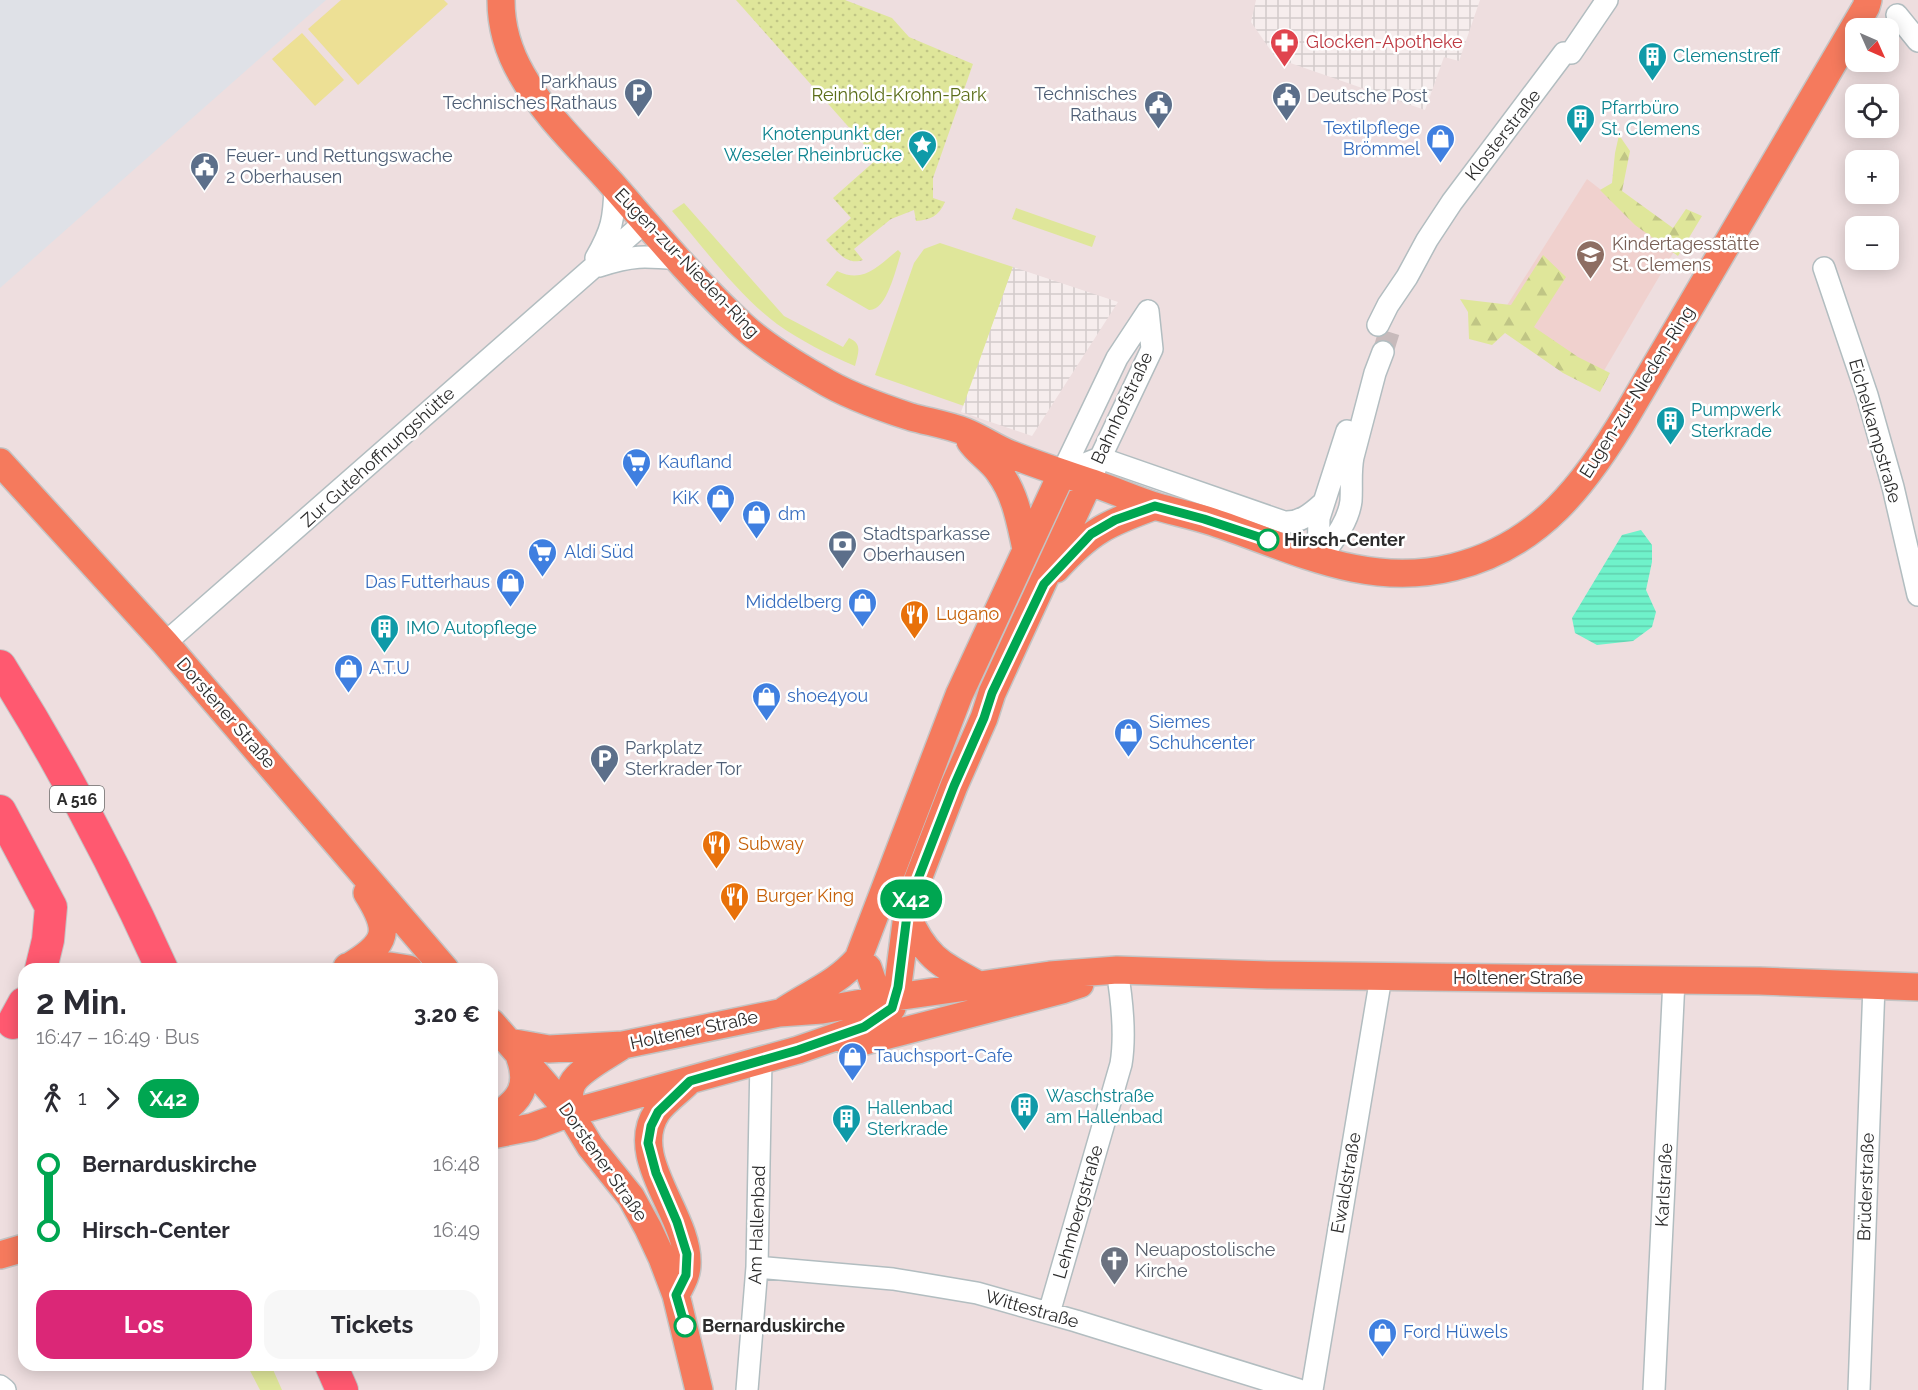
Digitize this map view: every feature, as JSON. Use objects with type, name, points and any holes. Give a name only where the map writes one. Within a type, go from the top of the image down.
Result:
[{"type":"highway","name":"A 516","points":[[0,666],[42,735],[96,834],[159,963]]},
{"type":"highway","points":[[0,811],[51,907],[48,940],[42,963]]},
{"type":"highway","points":[[333,1371],[342,1390]]},
{"type":"main road","name":"Eugen-zur-Nieden-Ring","points":[[501,0],[505,36],[523,76],[546,110],[679,259],[742,325],[775,351],[844,391],[910,416],[965,432],[1010,454],[1062,473],[1155,506],[1268,540],[1318,561],[1354,570],[1393,574],[1413,574],[1454,567],[1475,561],[1520,539],[1537,528],[1590,473],[1613,438],[1868,0]]},
{"type":"main road","points":[[965,432],[976,450],[998,470],[1010,490],[1026,549]]},
{"type":"main road","name":"Dorstener Straße","points":[[0,462],[165,644],[441,963]]},
{"type":"main road","name":"Bahnhofstraße","points":[[779,1013],[829,986],[858,959],[959,695],[1062,473]]},
{"type":"main road","name":"Bahnhofstraße","points":[[889,1002],[907,915],[946,805],[984,718],[992,693],[1089,482]]},
{"type":"main road","points":[[1044,584],[1091,534],[1115,520],[1155,506]]},
{"type":"main road","points":[[330,834],[378,910],[382,923],[382,935],[374,950],[352,963]]},
{"type":"main road","points":[[907,915],[916,937],[936,960],[979,985]]},
{"type":"main road","points":[[858,959],[868,968],[889,1002],[924,1027]]},
{"type":"main road","name":"Holtener Straße","points":[[798,1050],[851,1045],[924,1027],[1062,990],[1118,970]]},
{"type":"main road","name":"Holtener Straße","points":[[507,1040],[549,1049],[623,1045],[779,1013],[889,1002],[979,985],[1050,975],[1118,970],[1381,977],[1674,980],[1918,987]]},
{"type":"main road","name":"Holtener Straße","points":[[498,1134],[532,1127],[570,1113],[798,1050],[864,1027],[889,1002]]},
{"type":"main road","points":[[498,1114],[515,1101],[524,1087],[525,1073],[507,1040]]},
{"type":"main road","name":"Dorstener Straße","points":[[507,1040],[570,1113],[590,1146],[631,1197],[656,1242],[676,1295],[699,1390]]},
{"type":"main road","points":[[570,1113],[569,1097],[572,1084],[579,1075],[623,1045]]},
{"type":"main road","points":[[676,1295],[686,1275],[687,1254],[677,1222],[656,1173],[648,1143],[651,1126],[658,1112],[690,1081]]},
{"type":"main road","points":[[0,1255],[18,1250]]},
{"type":"street","name":"Klosterstraße","points":[[1384,327],[1388,305],[1452,202],[1564,53],[1571,53],[1607,0]]},
{"type":"street","points":[[1897,15],[1918,41]]},
{"type":"street","name":"Zur Gutehoffnungshütte","points":[[590,269],[612,228],[615,187]]},
{"type":"street","name":"Zur Gutehoffnungshütte","points":[[165,644],[645,222]]},
{"type":"street","name":"Zur Gutehoffnungshütte","points":[[590,269],[626,257],[679,259]]},
{"type":"street","name":"Eichelkampstraße","points":[[1824,268],[1867,395],[1917,584]]},
{"type":"street","name":"Bahnhofstraße","points":[[1062,473],[1117,358],[1148,311],[1152,349],[1089,482]]},
{"type":"street","points":[[1376,349],[1375,373],[1353,458],[1349,508],[1335,537],[1318,561],[1316,509],[1350,420],[1355,392],[1376,349]]},
{"type":"street","points":[[1062,473],[1100,458],[1284,522],[1297,521],[1316,509]]},
{"type":"street","name":"Lehmbergstraße","points":[[1049,1313],[1124,1050],[1118,970]]},
{"type":"street","name":"Ewaldstraße","points":[[1312,1390],[1381,977]]},
{"type":"street","name":"Karlstraße","points":[[1654,1390],[1674,980]]},
{"type":"street","name":"Brüderstraße","points":[[1859,1390],[1874,985]]},
{"type":"street","name":"Am Hallenbad","points":[[747,1390],[757,1267],[761,1059]]},
{"type":"street","name":"Wittestraße","points":[[757,1267],[882,1278],[977,1293],[1299,1390]]},
{"type":"street","points":[[0,1386],[5,1390]]},
{"type":"shaded area","points":[[0,0],[326,0],[0,288]]},
{"type":"shaded area","points":[[341,0],[444,0],[448,4],[358,85],[308,29]]},
{"type":"shaded area","points":[[1256,0],[1480,0],[1459,61],[1444,57],[1425,110],[1276,58],[1251,22]]},
{"type":"shaded area","points":[[302,33],[344,80],[315,106],[272,59]]},
{"type":"shaded area","name":"Kindertagesstätte St. Clemens","points":[[1587,179],[1676,248],[1602,374],[1504,310]]},
{"type":"shaded area","points":[[1013,267],[1118,302],[1032,436],[961,412]]},
{"type":"shaded area","points":[[1641,530],[1652,545],[1652,562],[1646,590],[1656,612],[1652,627],[1633,641],[1597,645],[1575,633],[1572,618],[1622,535]]},
{"type":"green space","name":"Reinhold-Krohn-Park","points":[[736,0],[845,0],[892,18],[909,37],[973,64],[933,178],[933,198],[945,202],[937,214],[926,220],[916,221],[914,210],[891,219],[854,249],[863,260],[846,259],[826,240],[851,218],[833,198],[877,159]]},
{"type":"green space","points":[[1619,135],[1630,151],[1622,191],[1673,228],[1686,209],[1702,216],[1678,256],[1635,225],[1600,190],[1612,183]]},
{"type":"green space","points":[[684,203],[784,316],[843,347],[849,338],[853,340],[858,346],[855,366],[795,336],[777,324],[749,299],[672,211]]},
{"type":"green space","points":[[1016,208],[1096,236],[1092,247],[1012,219]]},
{"type":"green space","points":[[940,243],[1013,267],[964,406],[875,375],[914,263],[924,249]]},
{"type":"green space","points":[[898,250],[901,253],[890,288],[881,304],[875,308],[869,310],[826,285],[837,271],[855,275],[863,274],[877,267]]},
{"type":"green space","points":[[1543,255],[1566,277],[1534,327],[1578,357],[1610,373],[1600,392],[1563,373],[1505,333],[1492,345],[1469,339],[1468,312],[1460,299],[1511,305]]},
{"type":"green space","points":[[250,1371],[274,1371],[282,1390],[260,1390]]},
{"type":"tunnel","points":[[1383,352],[1390,329]]},
{"type":"bus line","name":"X42","points":[[685,1326],[676,1295],[686,1275],[687,1254],[683,1238],[651,1158],[648,1143],[651,1126],[658,1112],[690,1081],[798,1050],[864,1027],[892,1008],[898,987],[907,915],[918,879],[935,832],[984,718],[992,693],[1044,584],[1091,534],[1115,520],[1155,506],[1268,540]]},
{"type":"place","name":"Glocken-Apotheke","points":[[1285,68]]},
{"type":"place","name":"Clemenstreff","points":[[1652,82]]},
{"type":"place","name":"Parkhaus Technisches Rathaus","points":[[638,118]]},
{"type":"place","name":"Deutsche Post","points":[[1286,122]]},
{"type":"place","name":"Technisches Rathaus","points":[[1158,130]]},
{"type":"place","name":"Pfarrbüro St. Clemens","points":[[1580,144]]},
{"type":"place","name":"Textilpflege Brömmel","points":[[1441,164]]},
{"type":"place","name":"Knotenpunkt der Weseler Rheinbrücke","points":[[923,170]]},
{"type":"place","name":"Feuer- und Rettungswache 2 Oberhausen","points":[[205,192]]},
{"type":"place","name":"Kindertagesstätte St. Clemens","points":[[1591,280]]},
{"type":"place","name":"Pumpwerk Sterkrade","points":[[1670,446]]},
{"type":"place","name":"Kaufland","points":[[637,488]]},
{"type":"place","name":"KiK","points":[[720,524]]},
{"type":"place","name":"dm","points":[[757,540]]},
{"type":"place","name":"Hirsch-Center","points":[[1268,540]]},
{"type":"place","name":"Stadtsparkasse Oberhausen","points":[[842,570]]},
{"type":"place","name":"Aldi Süd","points":[[543,578]]},
{"type":"place","name":"Das Futterhaus","points":[[511,608]]},
{"type":"place","name":"Middelberg","points":[[863,628]]},
{"type":"place","name":"Lugano","points":[[915,640]]},
{"type":"place","name":"IMO Autopflege","points":[[385,654]]},
{"type":"place","name":"A.T.U","points":[[348,694]]},
{"type":"place","name":"shoe4you","points":[[766,722]]},
{"type":"place","name":"Siemes Schuhcenter","points":[[1128,758]]},
{"type":"place","name":"Parkplatz Sterkrader Tor","points":[[604,784]]},
{"type":"place","name":"Subway","points":[[717,870]]},
{"type":"place","name":"Burger King","points":[[735,922]]},
{"type":"place","name":"Tauchsport-Cafe","points":[[853,1082]]},
{"type":"place","name":"Waschstraße am Hallenbad","points":[[1025,1132]]},
{"type":"place","name":"Hallenbad Sterkrade","points":[[846,1144]]},
{"type":"place","name":"Neuapostolische Kirche","points":[[1114,1286]]},
{"type":"place","name":"Bernarduskirche","points":[[685,1326]]},
{"type":"place","name":"Ford Hüwels","points":[[1382,1358]]}]
